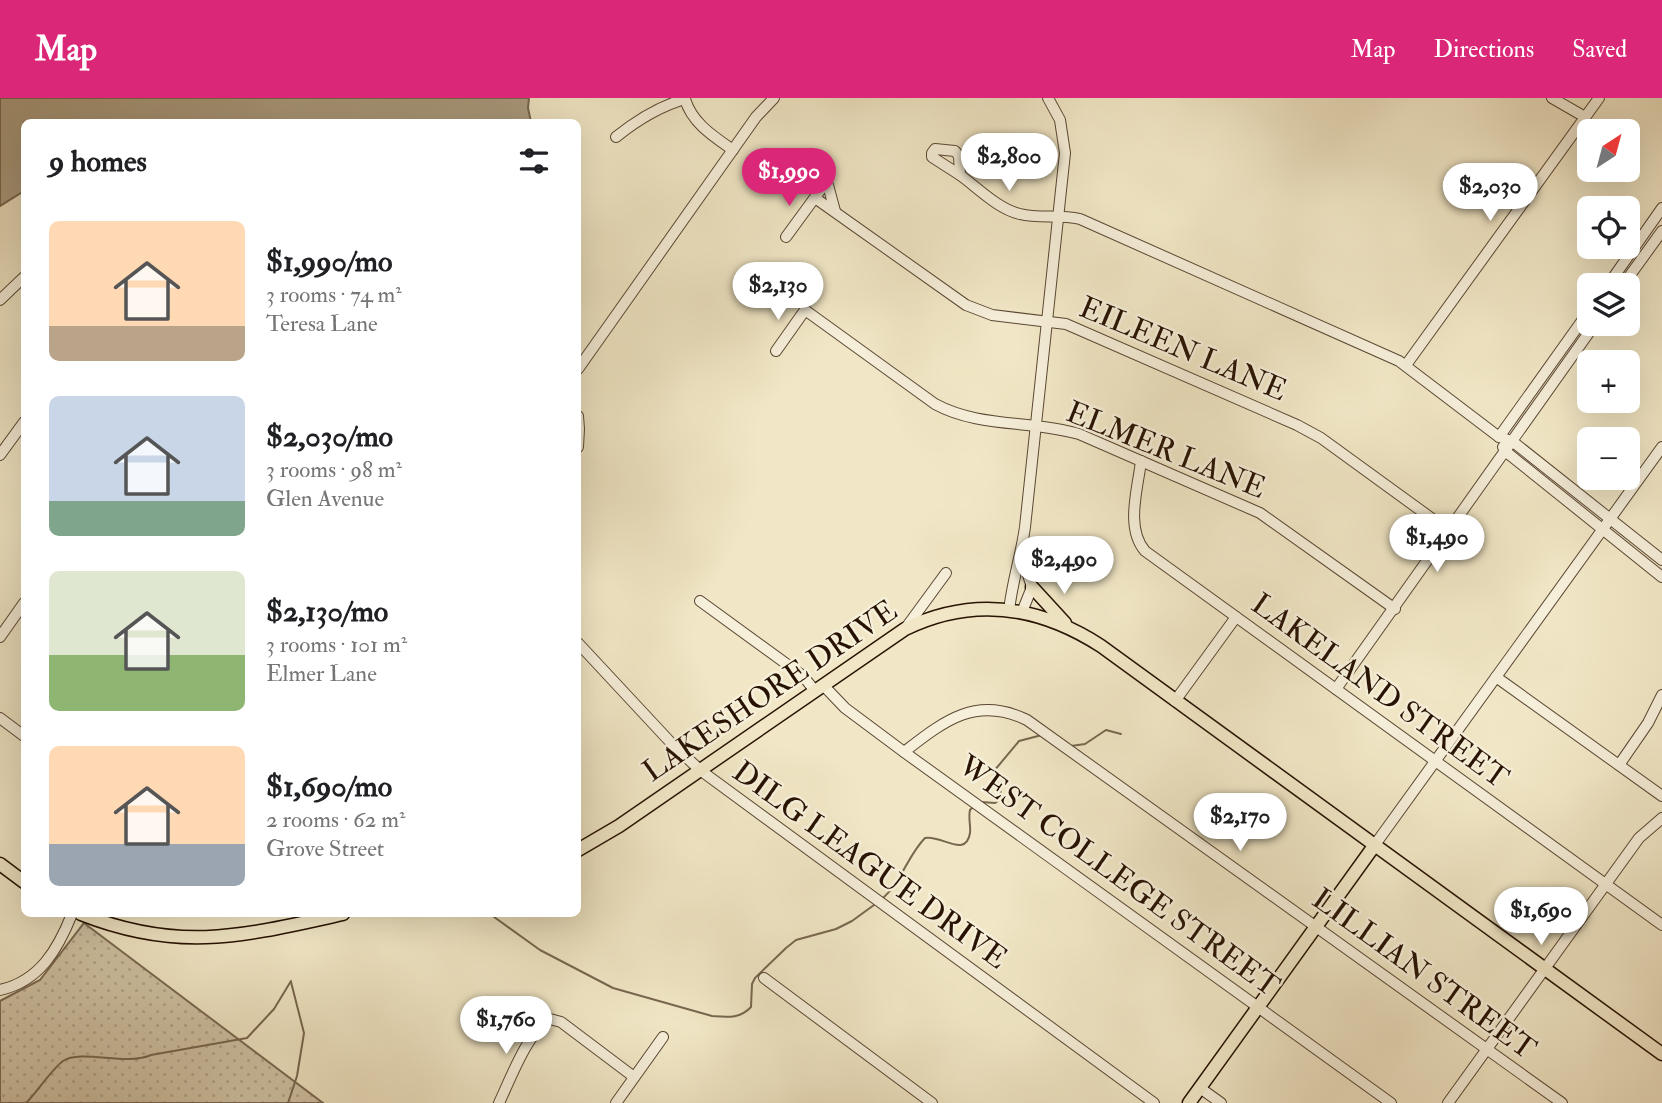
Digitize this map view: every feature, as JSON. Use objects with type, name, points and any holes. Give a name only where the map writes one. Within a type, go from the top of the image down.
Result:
[{"type":"main road","points":[[1030,583],[1067,626]]},
{"type":"main road","name":"LAKESHORE DRIVE","points":[[581,848],[619,826],[905,629],[939,615],[975,609],[1038,615],[1067,626],[1101,646],[1662,1054]]},
{"type":"main road","points":[[1189,1103],[1374,846]]},
{"type":"main road","points":[[0,864],[21,880]]},
{"type":"main road","points":[[90,917],[139,932],[203,938],[259,933],[330,917]]},
{"type":"street","points":[[616,137],[670,103],[685,98],[689,111],[704,128],[733,150]]},
{"type":"street","points":[[581,365],[756,117],[774,98]]},
{"type":"street","points":[[1009,611],[1012,583],[1021,554],[1065,144],[1060,120],[1048,98]]},
{"type":"street","points":[[1552,98],[1585,117]]},
{"type":"street","points":[[1406,365],[1599,98]]},
{"type":"street","points":[[960,175],[1014,212],[1080,219],[1349,337],[1406,365],[1499,437],[1512,441],[1662,560]]},
{"type":"street","points":[[786,237],[824,185],[828,185],[835,211]]},
{"type":"street","name":"EILEEN LANE","points":[[816,198],[966,305],[992,315],[1066,324],[1297,425],[1321,438],[1449,530]]},
{"type":"street","points":[[1616,273],[1662,208]]},
{"type":"street","points":[[1632,273],[1662,231]]},
{"type":"street","points":[[0,300],[21,280]]},
{"type":"street","name":"ELMER LANE","points":[[776,351],[805,310],[943,408],[973,418],[1054,428],[1079,434],[1260,513],[1395,609]]},
{"type":"street","points":[[1499,437],[1577,328]]},
{"type":"street","points":[[1336,689],[1586,336]]},
{"type":"street","points":[[0,454],[21,426]]},
{"type":"street","points":[[1499,437],[1505,451],[1662,577]]},
{"type":"street","points":[[1374,846],[1662,447]]},
{"type":"street","name":"LAKELAND STREET","points":[[1141,461],[1135,520],[1142,547],[1662,925]]},
{"type":"street","points":[[1021,554],[1030,583],[1022,612]]},
{"type":"street","points":[[905,629],[946,573]]},
{"type":"street","points":[[1012,583],[1017,592],[1025,591],[1030,583]]},
{"type":"street","points":[[929,596],[939,615]]},
{"type":"street","name":"WEST COLLEGE STREET","points":[[700,601],[904,752],[1391,1103]]},
{"type":"street","points":[[0,637],[21,607]]},
{"type":"street","points":[[1175,701],[1236,617]]},
{"type":"street","name":"DILG LEAGUE DRIVE","points":[[581,646],[673,745],[700,770],[1154,1103]]},
{"type":"street","points":[[1496,677],[1662,796]]},
{"type":"street","points":[[1619,765],[1648,723],[1662,695]]},
{"type":"street","name":"LILLIAN STREET","points":[[904,752],[962,713],[989,709],[1016,715],[1037,726],[1562,1103]]},
{"type":"street","points":[[0,718],[21,734]]},
{"type":"street","points":[[1448,1103],[1605,884],[1646,830],[1662,818]]},
{"type":"street","points":[[0,990],[28,979],[46,963],[70,917]]},
{"type":"street","points":[[764,978],[932,1103]]},
{"type":"street","points":[[499,1103],[541,1024],[550,1020],[561,1022],[634,1077]]},
{"type":"street","points":[[616,1103],[663,1037]]},
{"type":"street","points":[[1200,1088],[1221,1103]]},
{"type":"shaded area","points":[[0,98],[529,98],[530,119],[21,119],[21,193],[0,206]]},
{"type":"shaded area","points":[[84,923],[323,1103],[0,1103],[0,1001],[40,980]]},
{"type":"waterway","points":[[1071,746],[1085,744],[1106,730],[1121,734]]},
{"type":"waterway","points":[[981,802],[995,803],[1001,799],[994,771],[1019,741],[1042,735]]},
{"type":"waterway","points":[[883,898],[925,838],[958,845],[968,841],[970,810],[974,806]]},
{"type":"waterway","points":[[494,917],[540,950],[613,988],[712,1016],[728,1017],[742,1014],[751,1007],[752,984],[755,978],[796,940],[836,929],[874,905]]},
{"type":"waterway","points":[[26,1103],[59,1064],[71,1058],[141,1058],[247,1038],[274,1009],[291,981]]},
{"type":"waterway","points":[[288,1103],[297,1076],[304,1033],[291,982]]}]
